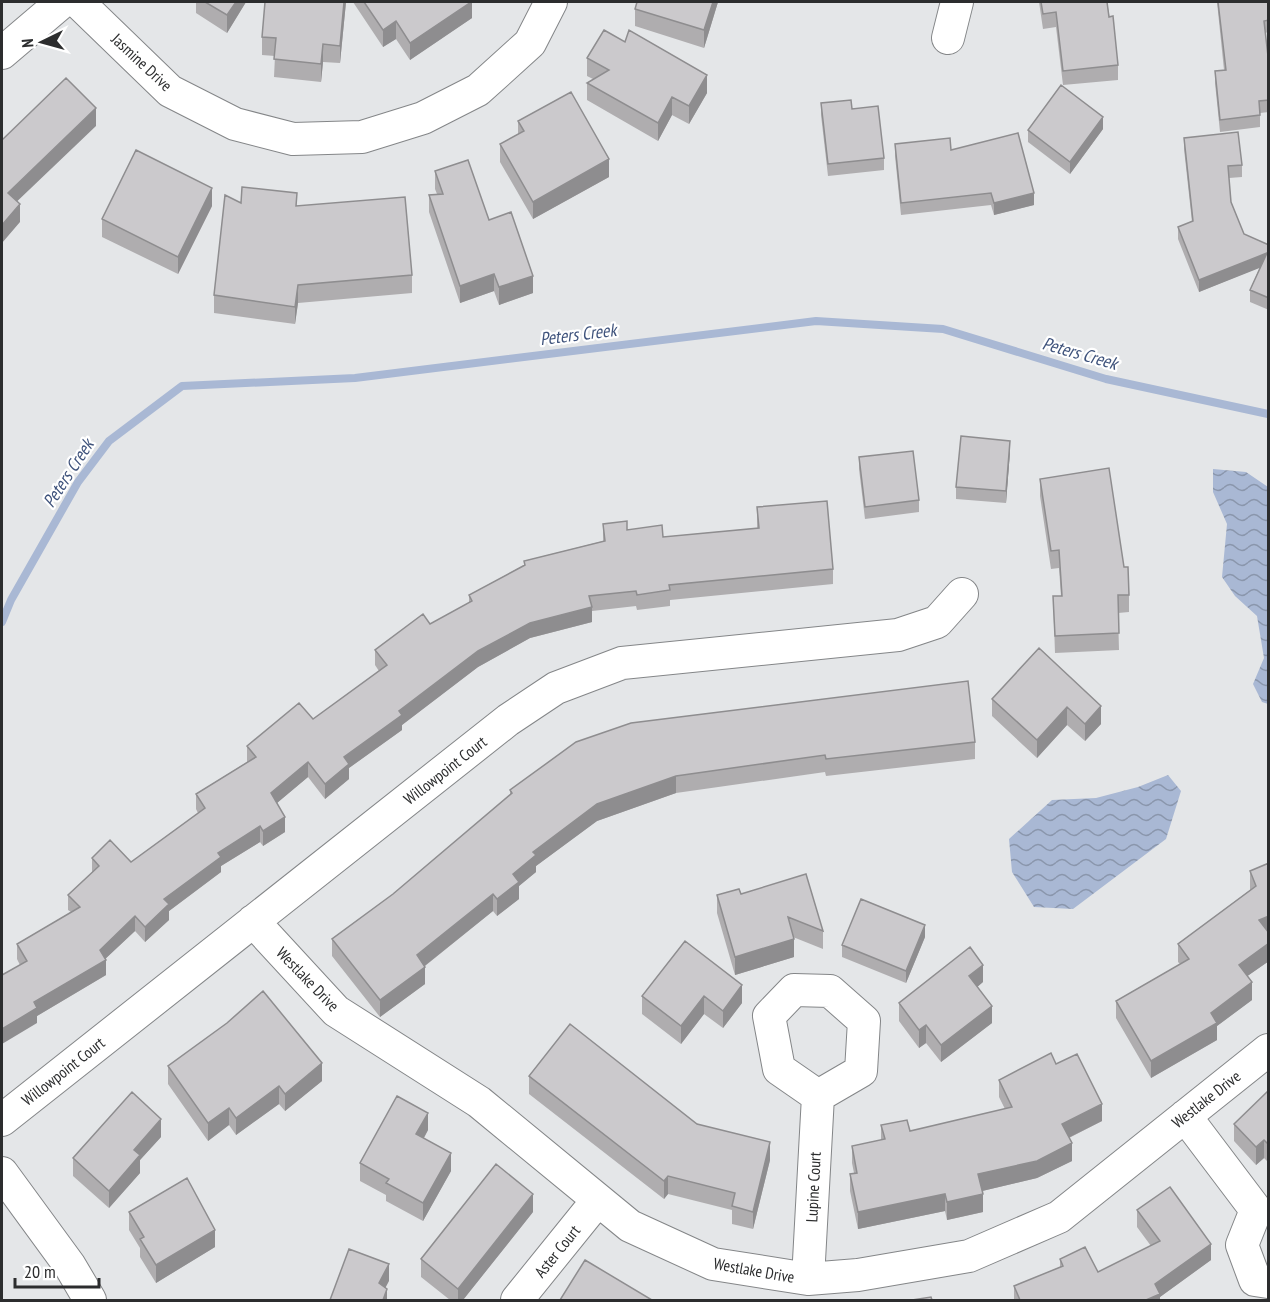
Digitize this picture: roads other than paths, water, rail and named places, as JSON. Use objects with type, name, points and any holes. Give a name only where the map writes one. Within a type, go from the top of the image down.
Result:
[{"type":"street","points":[[2,53],[62,2]]},
{"type":"street","name":"Jasmine Drive","points":[[78,2],[170,91],[235,124],[293,139],[362,137],[423,118],[478,90],[530,43],[551,2]]},
{"type":"street","points":[[948,38],[957,2]]},
{"type":"street","name":"Willowpoint Court","points":[[2,1120],[508,720],[556,688],[622,663],[898,635],[937,622],[962,594]]},
{"type":"street","name":"Westlake Drive","points":[[253,921],[336,1011],[479,1102],[630,1226],[713,1264],[808,1279],[858,1275],[969,1256],[1059,1217],[1269,1050]]},
{"type":"street","name":"Lupine Court","points":[[808,1279],[818,1096]]},
{"type":"street","points":[[1185,1116],[1262,1209],[1242,1245],[1255,1280],[1269,1282]]},
{"type":"street","points":[[2,1173],[70,1266],[90,1300]]},
{"type":"street","name":"Aster Court","points":[[517,1300],[597,1201]]},
{"type":"water","points":[[1213,469],[1246,472],[1268,487],[1268,704],[1262,702],[1253,684],[1264,658],[1257,616],[1235,596],[1222,577],[1227,524],[1213,492]]},
{"type":"water","points":[[1168,775],[1181,791],[1166,839],[1073,909],[1034,907],[1012,872],[1009,839],[1052,800],[1096,798],[1138,787]]},
{"type":"waterway","name":"Peters Creek","points":[[2,622],[11,600],[78,482],[109,441],[182,386],[355,378],[816,321],[943,329],[1106,379],[1268,414]]}]
